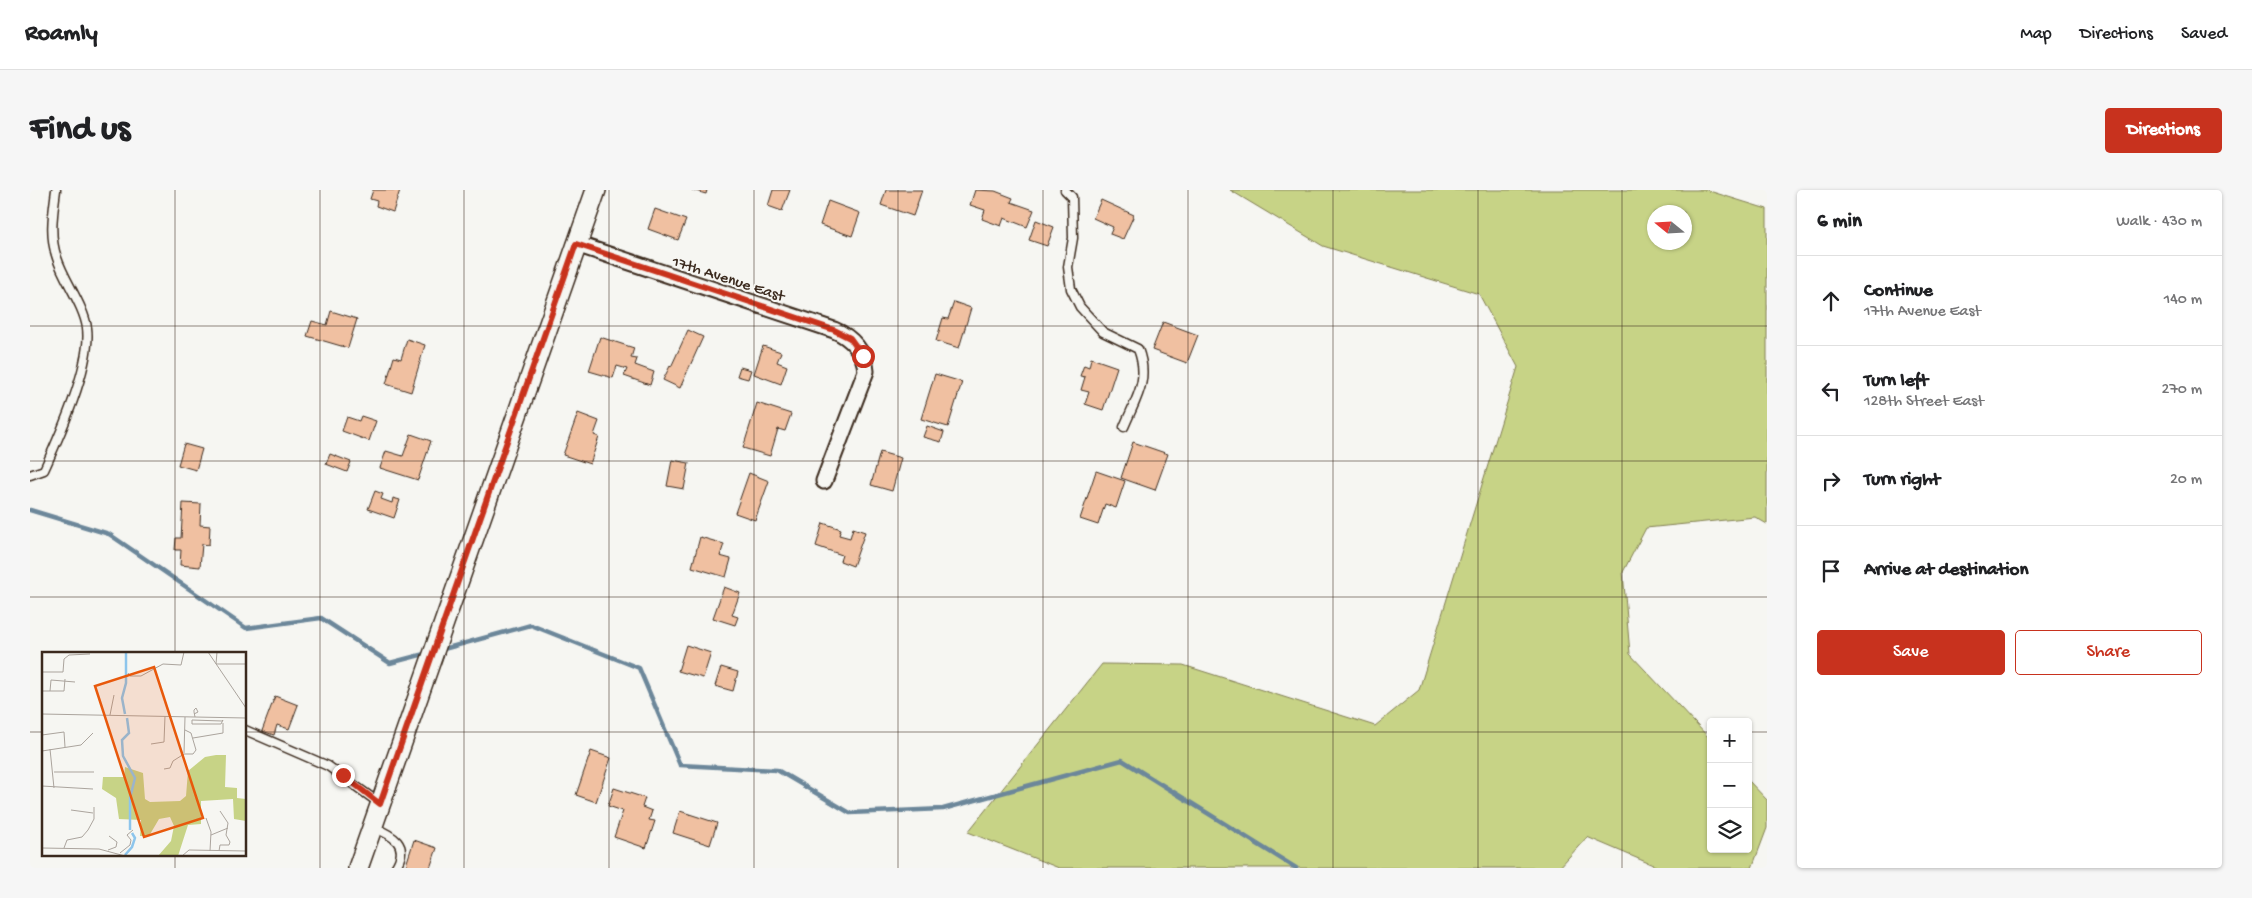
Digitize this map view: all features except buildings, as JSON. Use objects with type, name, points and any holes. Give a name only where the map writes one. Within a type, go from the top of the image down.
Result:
[{"type":"street","points":[[358,868],[596,190]]},
{"type":"street","name":"17th Avenue East","points":[[576,244],[834,330],[850,338],[863,356],[866,371],[824,481]]},
{"type":"lane","points":[[30,474],[44,470],[67,418],[87,351],[87,328],[57,258],[51,233],[56,190]]},
{"type":"lane","points":[[1065,190],[1072,197],[1074,238],[1068,267],[1071,290],[1080,308],[1103,332],[1138,348],[1142,361],[1144,381],[1124,427]]},
{"type":"lane","points":[[246,730],[328,766],[380,804]]},
{"type":"lane","points":[[372,827],[391,834],[400,844],[401,853],[395,868]]},
{"type":"green space","points":[[1230,190],[1706,190],[1767,209],[1767,524],[1755,517],[1646,528],[1623,572],[1630,654],[1707,736],[1707,853],[1752,853],[1752,784],[1767,800],[1767,828],[1752,868],[1660,868],[1587,837],[1559,868],[1059,868],[968,832],[1102,664],[1183,665],[1375,726],[1419,690],[1518,367],[1479,294],[1323,246]]},
{"type":"waterway","points":[[30,510],[109,534],[246,628],[321,618],[390,663],[428,653]]},
{"type":"waterway","points":[[440,650],[531,625],[639,668],[680,765],[777,770],[850,813],[943,809],[1122,760],[1296,868]]},
{"type":"route","points":[[343,775],[380,804],[576,244],[834,330],[850,338],[863,356]]}]
